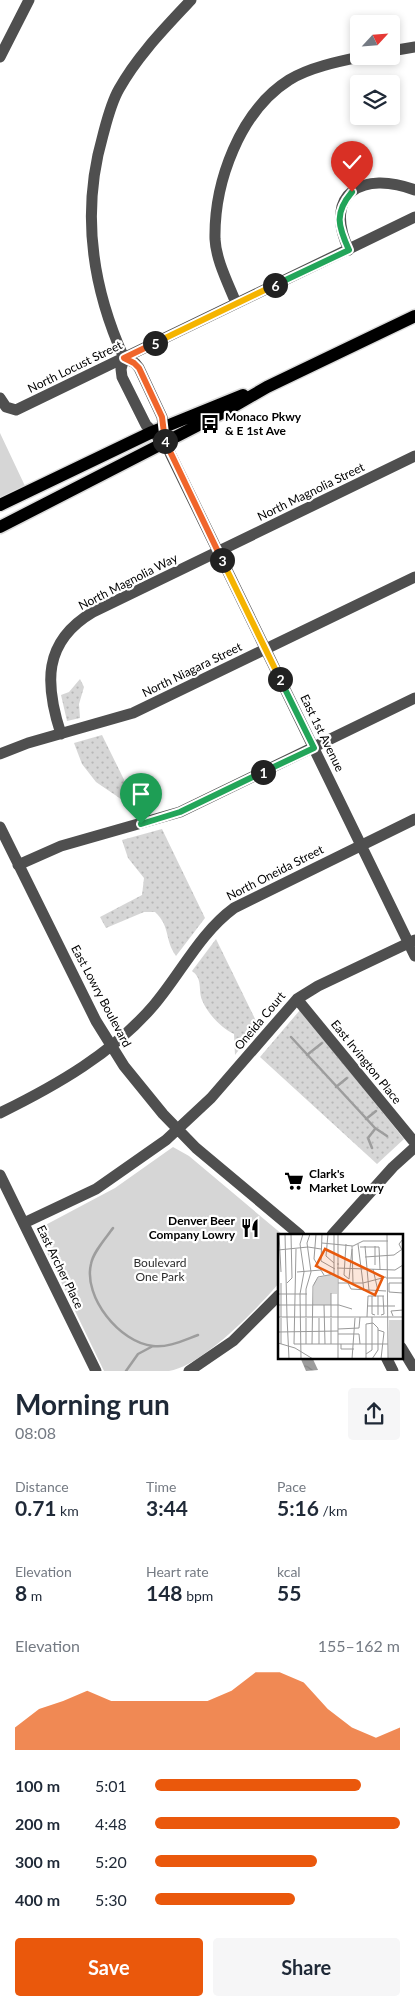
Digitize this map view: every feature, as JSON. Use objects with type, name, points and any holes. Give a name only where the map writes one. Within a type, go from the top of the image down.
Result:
[{"type":"main road","points":[[0,526],[165,442],[267,387],[415,316]]},
{"type":"main road","points":[[0,505],[152,432],[221,402],[267,387]]},
{"type":"street","points":[[0,57],[29,0]]},
{"type":"street","points":[[124,358],[106,316],[94,263],[90,219],[94,166],[119,90],[152,42],[191,0]]},
{"type":"street","points":[[400,50],[415,47]]},
{"type":"street","points":[[236,304],[221,265],[215,240],[220,193],[231,153],[248,120],[290,80],[319,68],[350,60]]},
{"type":"street","points":[[349,250],[341,234],[339,221],[340,210],[352,192],[360,186],[377,181],[415,190]]},
{"type":"street","name":"North Locust Street","points":[[0,398],[6,406],[16,410],[415,217]]},
{"type":"street","name":"East 1st Avenue","points":[[165,442],[152,432],[121,373],[124,358],[139,368],[162,417],[165,442],[362,846],[412,942],[415,956]]},
{"type":"street","name":"North Magnolia Street","points":[[218,552],[415,456]]},
{"type":"street","name":"North Magnolia Way","points":[[61,734],[50,693],[50,670],[57,649],[72,628],[94,612],[218,552]]},
{"type":"street","name":"North Niagara Street","points":[[0,754],[133,713],[415,577]]},
{"type":"street","points":[[18,865],[61,846],[172,815],[415,698]]},
{"type":"street","name":"North Oneida Street","points":[[0,1113],[55,1085],[128,1032],[155,1004],[210,930],[226,914],[250,899],[415,819]]},
{"type":"street","name":"East Lowry Boulevard","points":[[0,827],[110,1046],[146,1095],[178,1130],[207,1158],[299,1234]]},
{"type":"street","name":"Oneida Court","points":[[24,1223],[89,1192],[115,1177],[178,1130],[211,1098],[297,998],[412,942]]},
{"type":"street","name":"East Irvington Place","points":[[297,998],[415,1145]]},
{"type":"street","points":[[333,1234],[415,1145]]},
{"type":"street","name":"East Archer Place","points":[[0,1175],[96,1371]]},
{"type":"street","points":[[189,1371],[233,1341],[278,1296]]},
{"type":"street","points":[[402,1349],[415,1370]]},
{"type":"street","points":[[386,1358],[393,1371]]},
{"type":"green space","points":[[0,433],[25,486],[0,498]]},
{"type":"green space","points":[[80,679],[84,687],[79,704],[80,718],[67,721],[61,695],[69,692]]},
{"type":"green space","points":[[102,735],[140,812],[96,782],[82,764],[74,743]]},
{"type":"green space","points":[[162,829],[205,918],[176,956],[172,950],[166,928],[155,912],[144,912],[106,928],[100,917],[142,895],[144,878],[128,858],[122,840]]},
{"type":"green space","points":[[216,939],[258,1025],[235,1055],[234,1034],[219,1024],[207,1010],[202,1000],[198,977],[192,971]]},
{"type":"green space","points":[[300,1010],[404,1139],[377,1164],[260,1057]]},
{"type":"green space","name":"Boulevard One Park","points":[[173,1147],[189,1156],[282,1234],[278,1234],[278,1284],[244,1321],[213,1348],[182,1367],[169,1371],[104,1371],[36,1230],[115,1188]]},
{"type":"water","points":[[300,1358],[312,1358],[318,1370],[306,1371]]},
{"type":"waterway","points":[[291,1037],[375,1128],[387,1136]]},
{"type":"waterway","points":[[307,1055],[322,1043]]},
{"type":"waterway","points":[[336,1087],[347,1078]]},
{"type":"waterway","points":[[366,1119],[376,1111]]},
{"type":"waterway","points":[[372,1148],[368,1138],[375,1129]]},
{"type":"waterway","points":[[113,1228],[94,1255],[90,1277],[98,1304],[107,1316],[128,1337],[153,1346],[170,1345],[198,1335]]},
{"type":"waterway","points":[[126,1371],[138,1354],[153,1346]]},
{"type":"place","name":"Monaco Pkwy & E 1st Ave","points":[[210,424]]},
{"type":"place","name":"Clark's Market Lowry","points":[[294,1181]]},
{"type":"place","name":"Denver Beer Company Lowry","points":[[250,1228]]},
{"type":"route","points":[[141,824],[180,812],[314,748],[170,453],[165,442],[162,417],[139,368],[124,358],[349,250],[341,234],[339,221],[340,210],[352,192]]}]
